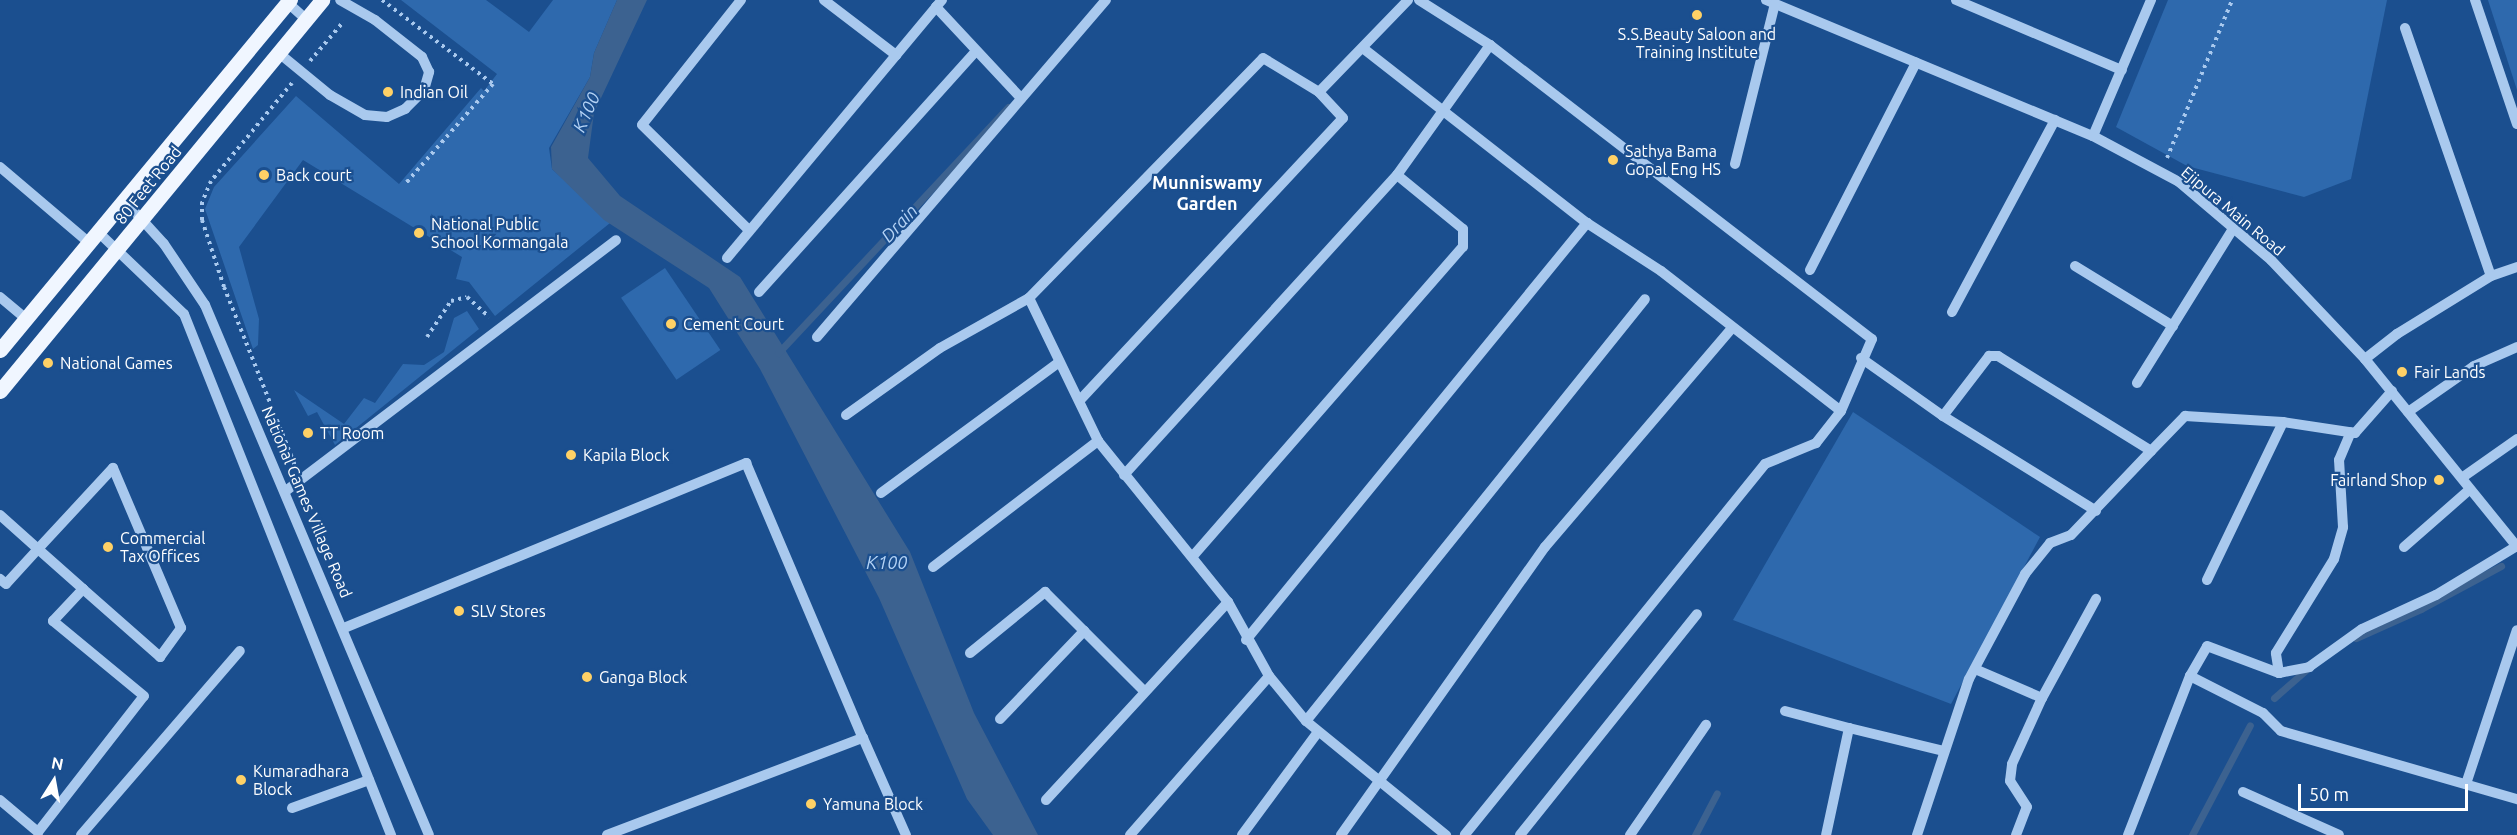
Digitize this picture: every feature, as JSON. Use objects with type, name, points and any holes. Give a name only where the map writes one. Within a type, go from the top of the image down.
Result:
[{"type":"main road","name":"80 Feet Road","points":[[0,391],[280,54],[322,0]]},
{"type":"main road","name":"80 Feet Road","points":[[0,350],[92,236],[289,2]]},
{"type":"street","points":[[280,54],[301,72],[365,116],[387,117],[405,109],[424,90],[429,72],[422,57],[375,20],[340,0]]},
{"type":"street","points":[[741,0],[642,125],[749,230]]},
{"type":"street","points":[[824,0],[896,55]]},
{"type":"street","points":[[817,337],[1106,0]]},
{"type":"street","points":[[1318,92],[1364,49],[1408,0]]},
{"type":"street","points":[[1419,0],[1490,45],[1872,339],[1861,358],[1841,411],[1816,443],[1765,464],[1465,835]]},
{"type":"street","points":[[1956,0],[2122,70]]},
{"type":"street","points":[[2093,136],[2151,0]]},
{"type":"street","points":[[2475,0],[2517,124]]},
{"type":"street","points":[[289,2],[307,20]]},
{"type":"street","points":[[1735,164],[1771,2]]},
{"type":"street","name":"Ejipura Main Road","points":[[1771,2],[2093,136],[2179,182],[2271,260],[2365,359],[2448,465],[2463,477],[2469,490],[2517,547]]},
{"type":"street","points":[[727,258],[939,3],[976,51],[1021,98]]},
{"type":"street","points":[[2405,28],[2491,276]]},
{"type":"street","points":[[1124,475],[1397,175],[1490,45]]},
{"type":"street","points":[[1364,49],[1441,112],[1587,223],[1660,271],[1841,411]]},
{"type":"street","points":[[759,292],[976,51]]},
{"type":"street","points":[[846,415],[940,348],[1029,298],[1263,58],[1318,92],[1343,118],[1081,399]]},
{"type":"street","points":[[1810,270],[1916,63]]},
{"type":"street","points":[[1952,312],[2055,120]]},
{"type":"street","points":[[0,167],[92,236],[119,249],[184,314],[392,835]]},
{"type":"street","points":[[1193,556],[1463,247],[1463,229],[1397,175]]},
{"type":"street","name":"National Games Village Road","points":[[124,200],[179,264],[205,305],[286,490],[429,835]]},
{"type":"street","points":[[1246,639],[1587,223]]},
{"type":"street","points":[[2137,383],[2234,229]]},
{"type":"street","points":[[286,490],[616,240]]},
{"type":"street","points":[[2074,266],[2173,326]]},
{"type":"street","points":[[2365,359],[2397,334],[2491,276],[2517,267]]},
{"type":"street","points":[[0,297],[26,319]]},
{"type":"street","points":[[1029,298],[1058,363],[1081,399],[1098,441],[1228,602],[1246,639],[1269,676],[1318,732],[1442,834]]},
{"type":"street","points":[[1306,721],[1645,299]]},
{"type":"street","points":[[1341,835],[1381,782],[1545,547],[1731,328]]},
{"type":"street","points":[[2408,412],[2474,366],[2517,347]]},
{"type":"street","points":[[1943,416],[1989,356],[1995,355],[2151,451]]},
{"type":"street","points":[[1861,358],[1943,416],[2096,511]]},
{"type":"street","points":[[881,493],[1058,363]]},
{"type":"street","points":[[1917,835],[1943,751],[1975,669],[2025,574],[2050,543],[2071,535],[2096,511],[2185,416],[2283,422],[2352,432],[2360,431],[2392,391]]},
{"type":"street","points":[[2207,580],[2283,422]]},
{"type":"street","points":[[2279,673],[2276,652],[2334,559],[2343,527],[2338,460],[2352,432]]},
{"type":"street","points":[[2463,477],[2517,439]]},
{"type":"street","points":[[933,567],[1098,441]]},
{"type":"street","points":[[344,628],[746,463],[906,835]]},
{"type":"street","points":[[0,515],[38,549],[83,589],[160,657],[181,628],[113,468],[38,549],[6,584],[0,579]]},
{"type":"street","points":[[2404,547],[2469,490]]},
{"type":"street","points":[[2130,835],[2190,676],[2210,646],[2279,673],[2309,667],[2362,629],[2436,595],[2517,547]]},
{"type":"street","points":[[0,800],[38,832],[144,696],[52,621],[83,589]]},
{"type":"street","points":[[970,653],[1045,592],[1143,690]]},
{"type":"street","points":[[2016,835],[2027,807],[2010,781],[2012,764],[2042,698],[2096,599]]},
{"type":"street","points":[[1046,800],[1143,690],[1228,602]]},
{"type":"street","points":[[1520,835],[1697,614]]},
{"type":"street","points":[[2466,784],[2517,630]]},
{"type":"street","points":[[1000,719],[1084,631]]},
{"type":"street","points":[[81,835],[240,651]]},
{"type":"street","points":[[1975,669],[2042,698]]},
{"type":"street","points":[[1130,835],[1269,676]]},
{"type":"street","points":[[2190,676],[2263,713],[2282,731],[2517,799]]},
{"type":"street","points":[[1785,711],[1943,751]]},
{"type":"street","points":[[1630,835],[1706,725]]},
{"type":"street","points":[[1826,835],[1849,728]]},
{"type":"street","points":[[1242,835],[1318,732]]},
{"type":"street","points":[[607,835],[863,738]]},
{"type":"street","points":[[292,808],[369,780]]},
{"type":"street","points":[[2243,792],[2313,831],[2340,835]]},
{"type":"path","points":[[382,0],[493,84],[405,184]]},
{"type":"path","points":[[2162,172],[2232,0]]},
{"type":"path","points":[[301,479],[224,287],[202,211],[211,181],[354,9]]},
{"type":"path","points":[[427,337],[452,301],[467,297],[479,304],[495,331]]},
{"type":"shaded area","points":[[401,0],[486,0],[529,32],[553,0],[617,0],[594,53],[590,77],[549,148],[552,169],[610,223],[495,316],[469,282],[456,279],[462,257],[303,160],[239,247],[259,319],[258,345],[253,349],[205,209],[214,187],[296,96],[399,184],[481,88],[484,91],[497,74]]},
{"type":"shaded area","points":[[2168,0],[2387,0],[2351,179],[2304,197],[2187,166],[2116,127]]},
{"type":"shaded area","points":[[2488,0],[2517,0],[2517,90]]},
{"type":"shaded area","name":"Cement Court","points":[[665,268],[720,350],[676,380],[621,298]]},
{"type":"shaded area","points":[[467,311],[479,329],[335,445],[317,412],[308,416],[294,390],[344,424],[364,398],[375,403],[403,364],[424,365],[444,352],[454,318]]},
{"type":"shaded area","points":[[1853,412],[2040,537],[1951,704],[1733,620]]},
{"type":"water","name":"K100","points":[[617,0],[647,0],[594,113],[588,158],[620,196],[740,277],[910,552],[974,713],[1038,835],[993,835],[967,799],[879,598],[760,369],[709,288],[604,220],[552,169],[551,147],[590,77],[594,53]]},
{"type":"waterway","name":"Drain","points":[[778,353],[1008,107]]},
{"type":"waterway","points":[[2356,638],[2421,609],[2501,566]]},
{"type":"waterway","points":[[2274,698],[2306,670]]},
{"type":"waterway","points":[[2192,835],[2250,725]]},
{"type":"waterway","points":[[1695,835],[1717,793]]},
{"type":"place","name":"S.S.Beauty Saloon and Training Institute","points":[[1697,15]]},
{"type":"place","name":"Indian Oil","points":[[388,92]]},
{"type":"place","name":"Sathya Bama Gopal Eng HS","points":[[1613,160]]},
{"type":"place","name":"Back court","points":[[264,175]]},
{"type":"place","name":"National Public School Kormangala","points":[[419,233]]},
{"type":"place","name":"Cement Court","points":[[671,324]]},
{"type":"place","name":"National Games","points":[[48,363]]},
{"type":"place","name":"Fair Lands","points":[[2402,372]]},
{"type":"place","name":"TT Room","points":[[308,433]]},
{"type":"place","name":"Kapila Block","points":[[571,455]]},
{"type":"place","name":"Fairland Shop","points":[[2439,480]]},
{"type":"place","name":"Commercial Tax Offices","points":[[108,547]]},
{"type":"place","name":"SLV Stores","points":[[459,611]]},
{"type":"place","name":"Ganga Block","points":[[587,677]]},
{"type":"place","name":"Kumaradhara Block","points":[[241,780]]},
{"type":"place","name":"Yamuna Block","points":[[811,804]]},
{"type":"district","name":"Munniswamy Garden","points":[[1207,193]]}]
